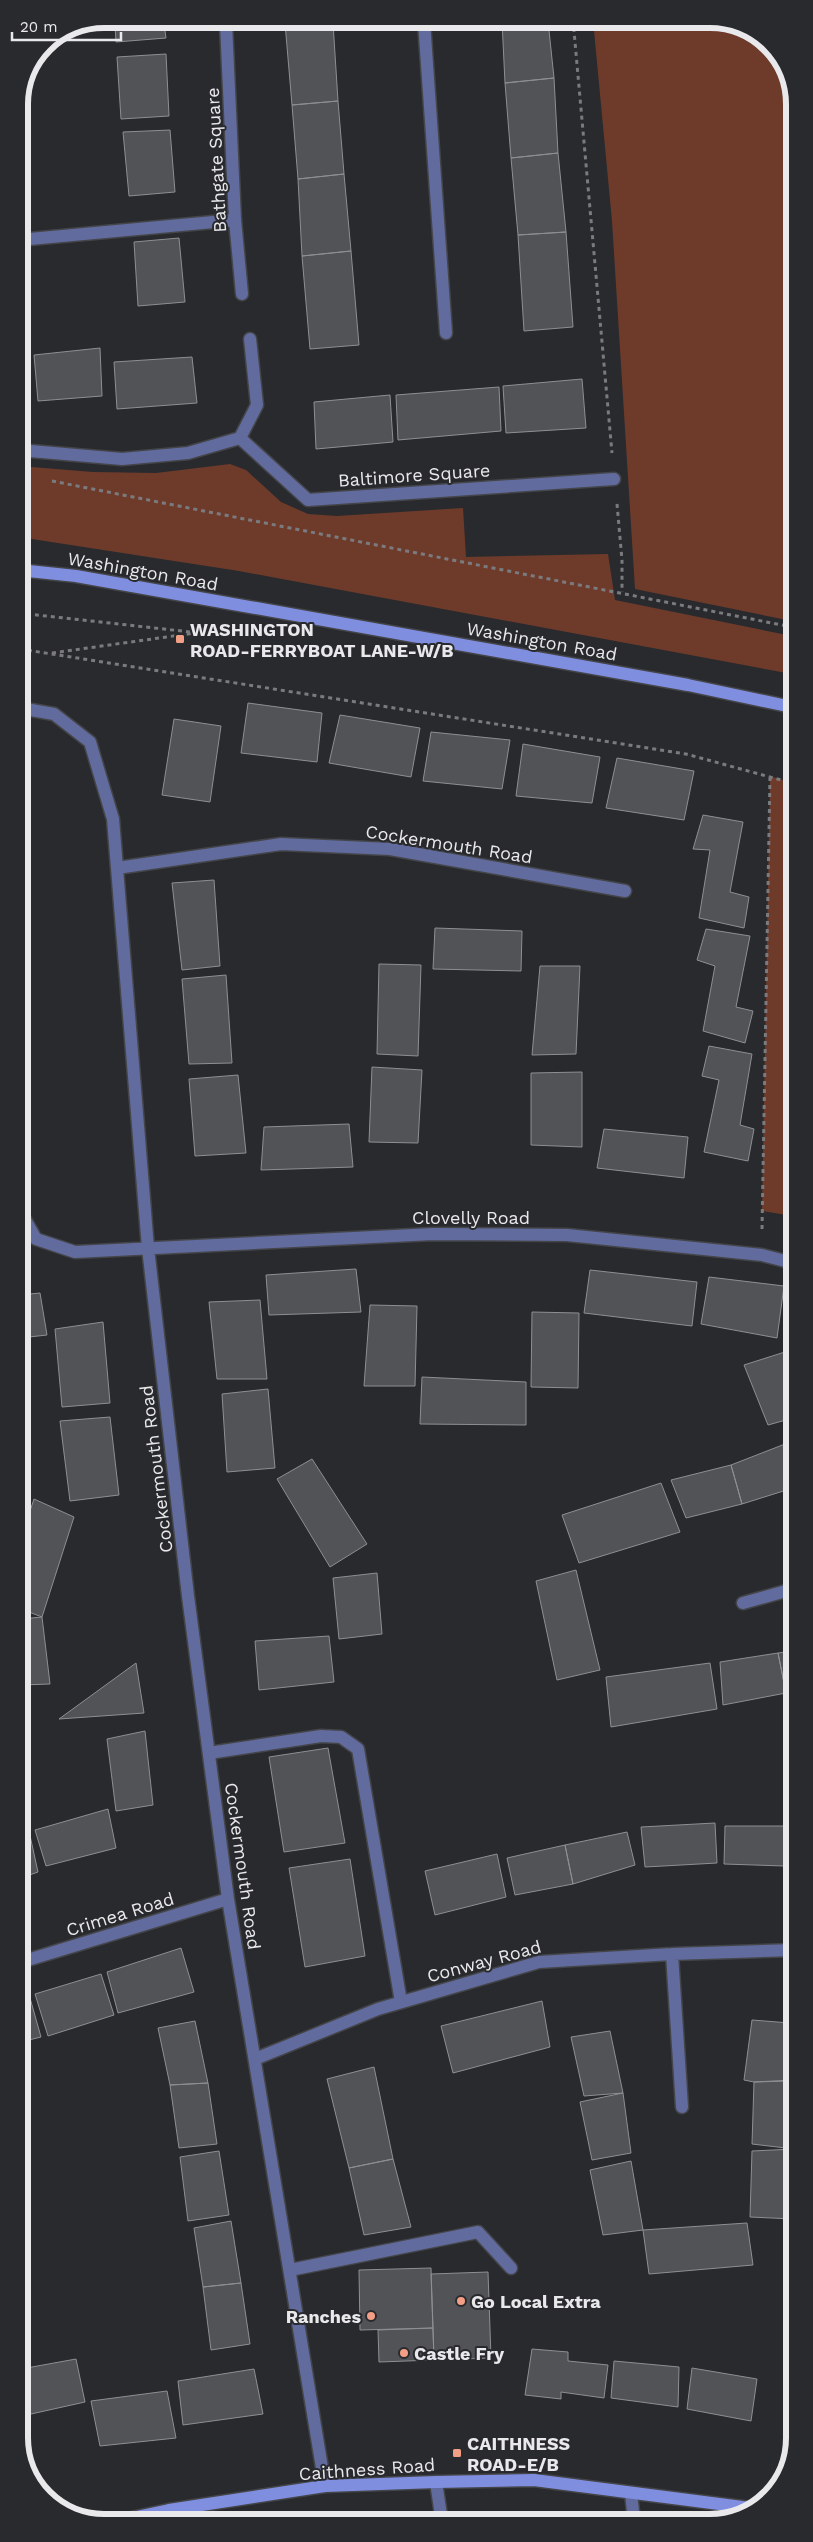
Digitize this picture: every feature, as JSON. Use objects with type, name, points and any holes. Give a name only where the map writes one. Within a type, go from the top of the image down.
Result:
[{"type":"street","name":"Bathgate Square","points":[[226,28],[236,220],[242,294]]},
{"type":"street","points":[[424,28],[446,333]]},
{"type":"street","points":[[28,239],[236,220]]},
{"type":"street","points":[[28,451],[122,460],[188,453],[240,438],[257,405],[250,339]]},
{"type":"street","name":"Baltimore Square","points":[[240,438],[308,500],[614,479]]},
{"type":"street","name":"Washington Road","points":[[28,571],[76,576],[228,603],[688,685],[786,706]]},
{"type":"street","name":"Cockermouth Road","points":[[28,709],[54,714],[90,742],[113,819],[148,1248],[188,1596],[228,1899],[325,2486]]},
{"type":"street","name":"Cockermouth Road","points":[[117,868],[281,844],[390,849],[625,891]]},
{"type":"street","points":[[28,1225],[36,1239],[75,1252],[148,1248]]},
{"type":"street","name":"Clovelly Road","points":[[148,1248],[433,1234],[557,1235],[762,1255],[786,1261]]},
{"type":"street","points":[[743,1603],[786,1591]]},
{"type":"street","points":[[209,1752],[321,1736],[341,1737],[358,1748],[401,2002]]},
{"type":"street","name":"Crimea Road","points":[[28,1960],[228,1899]]},
{"type":"street","name":"Conway Road","points":[[255,2059],[378,2009],[539,1962],[672,1954],[786,1950]]},
{"type":"street","points":[[672,1954],[682,2107]]},
{"type":"street","points":[[290,2270],[478,2232],[511,2268]]},
{"type":"street","name":"Caithness Road","points":[[151,2514],[325,2486],[534,2480],[743,2507]]},
{"type":"street","points":[[436,2482],[441,2514]]},
{"type":"street","points":[[631,2493],[633,2514]]},
{"type":"street","points":[[170,2510],[171,2514]]},
{"type":"path","points":[[574,28],[622,560],[622,592]]},
{"type":"path","points":[[45,479],[465,564],[622,592],[786,626]]},
{"type":"path","points":[[48,654],[200,632],[228,603]]},
{"type":"path","points":[[28,614],[200,632]]},
{"type":"path","points":[[28,650],[686,754],[786,781]]},
{"type":"path","points":[[762,1255],[770,776]]},
{"type":"shaded area","points":[[594,28],[715,28],[739,33],[760,46],[778,70],[783,84],[786,103],[786,620],[635,589],[612,221]]},
{"type":"shaded area","points":[[230,464],[246,470],[281,502],[308,514],[337,516],[463,508],[466,557],[608,554],[615,600],[786,635],[786,673],[239,571],[28,538],[28,467],[93,472],[156,473]]},
{"type":"shaded area","points":[[770,776],[786,781],[786,1215],[762,1211]]},
{"type":"building","points":[[115,28],[165,28],[166,38],[116,42]]},
{"type":"building","points":[[285,28],[333,28],[338,101],[292,105]]},
{"type":"building","points":[[502,28],[549,28],[554,78],[505,83]]},
{"type":"building","points":[[166,54],[169,116],[121,119],[117,57]]},
{"type":"building","points":[[554,78],[558,153],[511,158],[505,83]]},
{"type":"building","points":[[338,101],[344,174],[298,179],[292,105]]},
{"type":"building","points":[[170,130],[175,192],[129,196],[123,132]]},
{"type":"building","points":[[558,153],[566,232],[518,235],[511,158]]},
{"type":"building","points":[[344,174],[351,251],[302,256],[298,179]]},
{"type":"building","points":[[566,232],[573,327],[524,331],[518,235]]},
{"type":"building","points":[[179,238],[185,302],[138,306],[134,242]]},
{"type":"building","points":[[351,251],[359,345],[310,349],[302,256]]},
{"type":"building","points":[[100,348],[102,396],[38,401],[34,355]]},
{"type":"building","points":[[192,357],[197,403],[117,409],[114,362]]},
{"type":"building","points":[[582,379],[586,428],[506,433],[503,386]]},
{"type":"building","points":[[499,387],[501,431],[398,440],[396,395]]},
{"type":"building","points":[[390,395],[393,442],[316,449],[314,402]]},
{"type":"building","points":[[248,703],[322,713],[317,762],[241,753]]},
{"type":"building","points":[[340,715],[420,728],[411,777],[329,763]]},
{"type":"building","points":[[174,719],[221,726],[210,802],[162,795]]},
{"type":"building","points":[[431,732],[510,740],[502,789],[423,781]]},
{"type":"building","points":[[523,744],[600,757],[592,803],[516,796]]},
{"type":"building","points":[[617,758],[694,771],[684,820],[606,808]]},
{"type":"building","points":[[703,815],[743,822],[730,892],[749,897],[744,928],[699,918],[710,850],[693,849]]},
{"type":"building","points":[[214,880],[220,966],[182,970],[172,883]]},
{"type":"building","points":[[435,928],[522,931],[521,971],[433,969]]},
{"type":"building","points":[[706,929],[750,936],[736,1007],[753,1011],[745,1043],[703,1031],[715,966],[697,960]]},
{"type":"building","points":[[379,964],[421,965],[418,1056],[377,1054]]},
{"type":"building","points":[[540,966],[580,966],[576,1054],[532,1055]]},
{"type":"building","points":[[226,975],[232,1063],[189,1064],[182,979]]},
{"type":"building","points":[[709,1046],[752,1054],[740,1125],[754,1129],[748,1161],[704,1152],[719,1080],[702,1076]]},
{"type":"building","points":[[372,1067],[422,1070],[418,1143],[369,1142]]},
{"type":"building","points":[[582,1072],[582,1147],[531,1145],[531,1073]]},
{"type":"building","points":[[238,1075],[246,1153],[195,1156],[189,1079]]},
{"type":"building","points":[[349,1124],[353,1167],[261,1170],[264,1127]]},
{"type":"building","points":[[604,1129],[688,1137],[684,1178],[597,1168]]},
{"type":"building","points":[[356,1269],[361,1312],[269,1315],[266,1275]]},
{"type":"building","points":[[590,1270],[697,1282],[692,1326],[584,1313]]},
{"type":"building","points":[[709,1277],[784,1286],[777,1338],[701,1324]]},
{"type":"building","points":[[40,1293],[47,1335],[28,1337],[28,1294]]},
{"type":"building","points":[[260,1300],[267,1379],[217,1379],[209,1302]]},
{"type":"building","points":[[370,1305],[417,1306],[415,1386],[364,1386]]},
{"type":"building","points":[[532,1312],[579,1313],[578,1388],[531,1387]]},
{"type":"building","points":[[103,1322],[110,1403],[62,1407],[55,1329]]},
{"type":"building","points":[[786,1352],[786,1420],[768,1425],[744,1365]]},
{"type":"building","points":[[422,1377],[526,1382],[526,1425],[420,1424]]},
{"type":"building","points":[[268,1389],[275,1468],[227,1472],[222,1394]]},
{"type":"building","points":[[110,1417],[119,1495],[70,1501],[60,1421]]},
{"type":"building","points":[[785,1444],[786,1490],[742,1504],[731,1465]]},
{"type":"building","points":[[312,1459],[367,1544],[330,1567],[277,1479]]},
{"type":"building","points":[[731,1465],[742,1504],[686,1518],[671,1480]]},
{"type":"building","points":[[661,1483],[680,1532],[579,1563],[562,1515]]},
{"type":"building","points":[[34,1499],[74,1517],[42,1617],[28,1612],[28,1517]]},
{"type":"building","points":[[576,1570],[600,1670],[557,1680],[536,1581]]},
{"type":"building","points":[[377,1573],[382,1634],[339,1639],[333,1578]]},
{"type":"building","points":[[42,1617],[50,1684],[28,1685],[28,1618]]},
{"type":"building","points":[[329,1636],[334,1682],[259,1690],[255,1641]]},
{"type":"building","points":[[786,1652],[786,1693],[778,1653]]},
{"type":"building","points":[[778,1653],[786,1693],[723,1705],[720,1662]]},
{"type":"building","points":[[136,1663],[144,1713],[59,1719]]},
{"type":"building","points":[[710,1663],[717,1709],[611,1727],[606,1677]]},
{"type":"building","points":[[145,1731],[153,1805],[116,1811],[107,1739]]},
{"type":"building","points":[[328,1748],[345,1843],[284,1852],[269,1757]]},
{"type":"building","points":[[108,1809],[116,1848],[46,1866],[35,1830]]},
{"type":"building","points":[[715,1823],[717,1863],[645,1867],[641,1827]]},
{"type":"building","points":[[725,1826],[786,1826],[784,1866],[724,1864]]},
{"type":"building","points":[[28,1831],[38,1872],[28,1876]]},
{"type":"building","points":[[627,1832],[635,1865],[573,1884],[565,1845]]},
{"type":"building","points":[[786,1839],[786,1866],[784,1866]]},
{"type":"building","points":[[565,1845],[573,1884],[515,1895],[507,1858]]},
{"type":"building","points":[[497,1854],[506,1897],[435,1915],[425,1871]]},
{"type":"building","points":[[350,1859],[365,1956],[305,1967],[289,1868]]},
{"type":"building","points":[[181,1948],[194,1992],[118,2013],[107,1972]]},
{"type":"building","points":[[101,1974],[114,2015],[48,2036],[35,1994]]},
{"type":"building","points":[[30,1998],[41,2037],[28,2040],[28,1999]]},
{"type":"building","points":[[542,2001],[550,2047],[453,2073],[441,2026]]},
{"type":"building","points":[[752,2020],[786,2023],[786,2081],[754,2082],[744,2080]]},
{"type":"building","points":[[195,2021],[208,2083],[170,2085],[158,2028]]},
{"type":"building","points":[[610,2031],[623,2093],[584,2096],[571,2037]]},
{"type":"building","points":[[374,2067],[393,2159],[349,2168],[327,2079]]},
{"type":"building","points":[[786,2080],[786,2148],[752,2144],[754,2082]]},
{"type":"building","points":[[208,2083],[217,2144],[179,2148],[170,2085]]},
{"type":"building","points":[[623,2093],[631,2153],[592,2160],[580,2102]]},
{"type":"building","points":[[786,2149],[786,2219],[750,2217],[752,2151]]},
{"type":"building","points":[[219,2151],[229,2215],[188,2221],[180,2157]]},
{"type":"building","points":[[393,2159],[411,2227],[364,2235],[349,2168]]},
{"type":"building","points":[[631,2161],[643,2230],[603,2235],[590,2170]]},
{"type":"building","points":[[231,2221],[241,2283],[203,2287],[194,2228]]},
{"type":"building","points":[[747,2223],[753,2265],[649,2274],[643,2230]]},
{"type":"building","points":[[431,2268],[433,2328],[360,2330],[359,2270]]},
{"type":"building","name":"Go Local Extra","points":[[488,2272],[491,2358],[434,2360],[431,2274]]},
{"type":"building","points":[[241,2283],[250,2344],[211,2350],[203,2287]]},
{"type":"building","points":[[433,2328],[434,2360],[379,2362],[378,2330]]},
{"type":"building","points":[[532,2349],[568,2352],[568,2361],[608,2365],[604,2398],[561,2392],[561,2399],[525,2395]]},
{"type":"building","points":[[76,2359],[85,2402],[28,2415],[28,2368]]},
{"type":"building","points":[[614,2361],[679,2367],[678,2407],[611,2398]]},
{"type":"building","points":[[692,2368],[757,2379],[751,2421],[687,2409]]},
{"type":"building","points":[[254,2369],[263,2414],[183,2425],[178,2381]]},
{"type":"building","points":[[167,2391],[176,2438],[100,2446],[91,2401]]},
{"type":"place","name":"WASHINGTON ROAD-FERRYBOAT LANE-W/B","points":[[180,639]]},
{"type":"place","name":"Go Local Extra","points":[[461,2301]]},
{"type":"place","name":"Ranches","points":[[371,2316]]},
{"type":"place","name":"Castle Fry","points":[[404,2353]]},
{"type":"place","name":"CAITHNESS ROAD-E/B","points":[[457,2453]]}]
